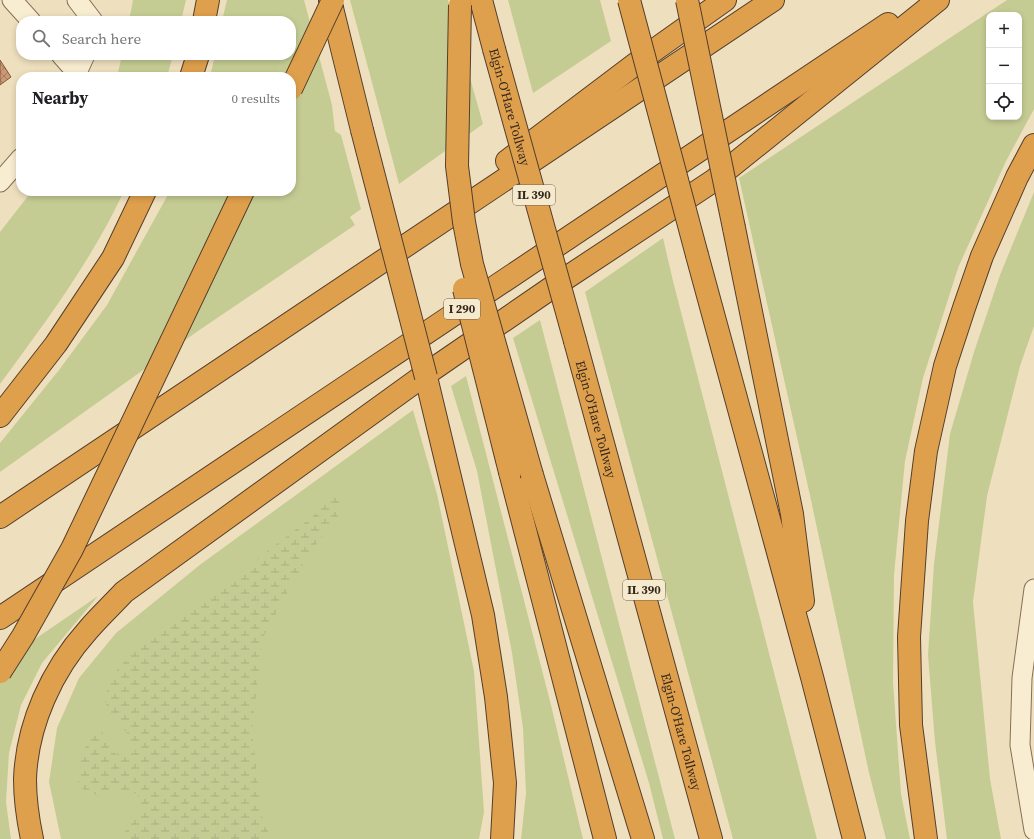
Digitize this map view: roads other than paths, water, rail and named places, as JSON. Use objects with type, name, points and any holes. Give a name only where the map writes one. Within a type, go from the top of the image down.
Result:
[{"type":"highway","points":[[205,16],[208,0]]},
{"type":"highway","points":[[296,78],[332,0]]},
{"type":"highway","points":[[332,0],[362,130],[445,451],[483,615],[496,697],[505,783],[502,839]]},
{"type":"highway","points":[[629,0],[812,677],[854,839]]},
{"type":"highway","points":[[687,0],[792,514],[812,677]]},
{"type":"highway","points":[[292,321],[418,230],[646,56],[725,0]]},
{"type":"highway","points":[[0,517],[773,0]]},
{"type":"highway","name":"I 290","points":[[0,618],[924,0]]},
{"type":"highway","points":[[32,839],[25,779],[30,736],[45,696],[63,662],[87,630],[124,592],[423,376],[563,280],[713,181],[938,0]]},
{"type":"highway","points":[[467,2],[447,66],[443,113],[444,169],[459,269],[605,839]]},
{"type":"highway","points":[[467,2],[457,166],[464,222],[472,264],[532,475],[643,839]]},
{"type":"highway","name":"Elgin-O'Hare Tollway","points":[[467,2],[494,49],[711,839]]},
{"type":"highway","points":[[193,72],[196,60]]},
{"type":"highway","points":[[926,839],[911,725],[909,637],[917,522],[926,451],[945,366],[966,300],[982,256],[1010,192],[1034,145]]},
{"type":"highway","points":[[0,416],[56,344],[112,258],[143,196]]},
{"type":"highway","points":[[0,672],[23,636],[72,549],[241,196]]},
{"type":"street","points":[[12,0],[26,16]]},
{"type":"street","points":[[77,0],[89,16]]},
{"type":"street","points":[[65,60],[74,72]]},
{"type":"street","points":[[77,72],[83,60]]},
{"type":"street","points":[[0,182],[16,164]]},
{"type":"street","points":[[1034,589],[1022,678],[1020,745],[1034,830]]}]
